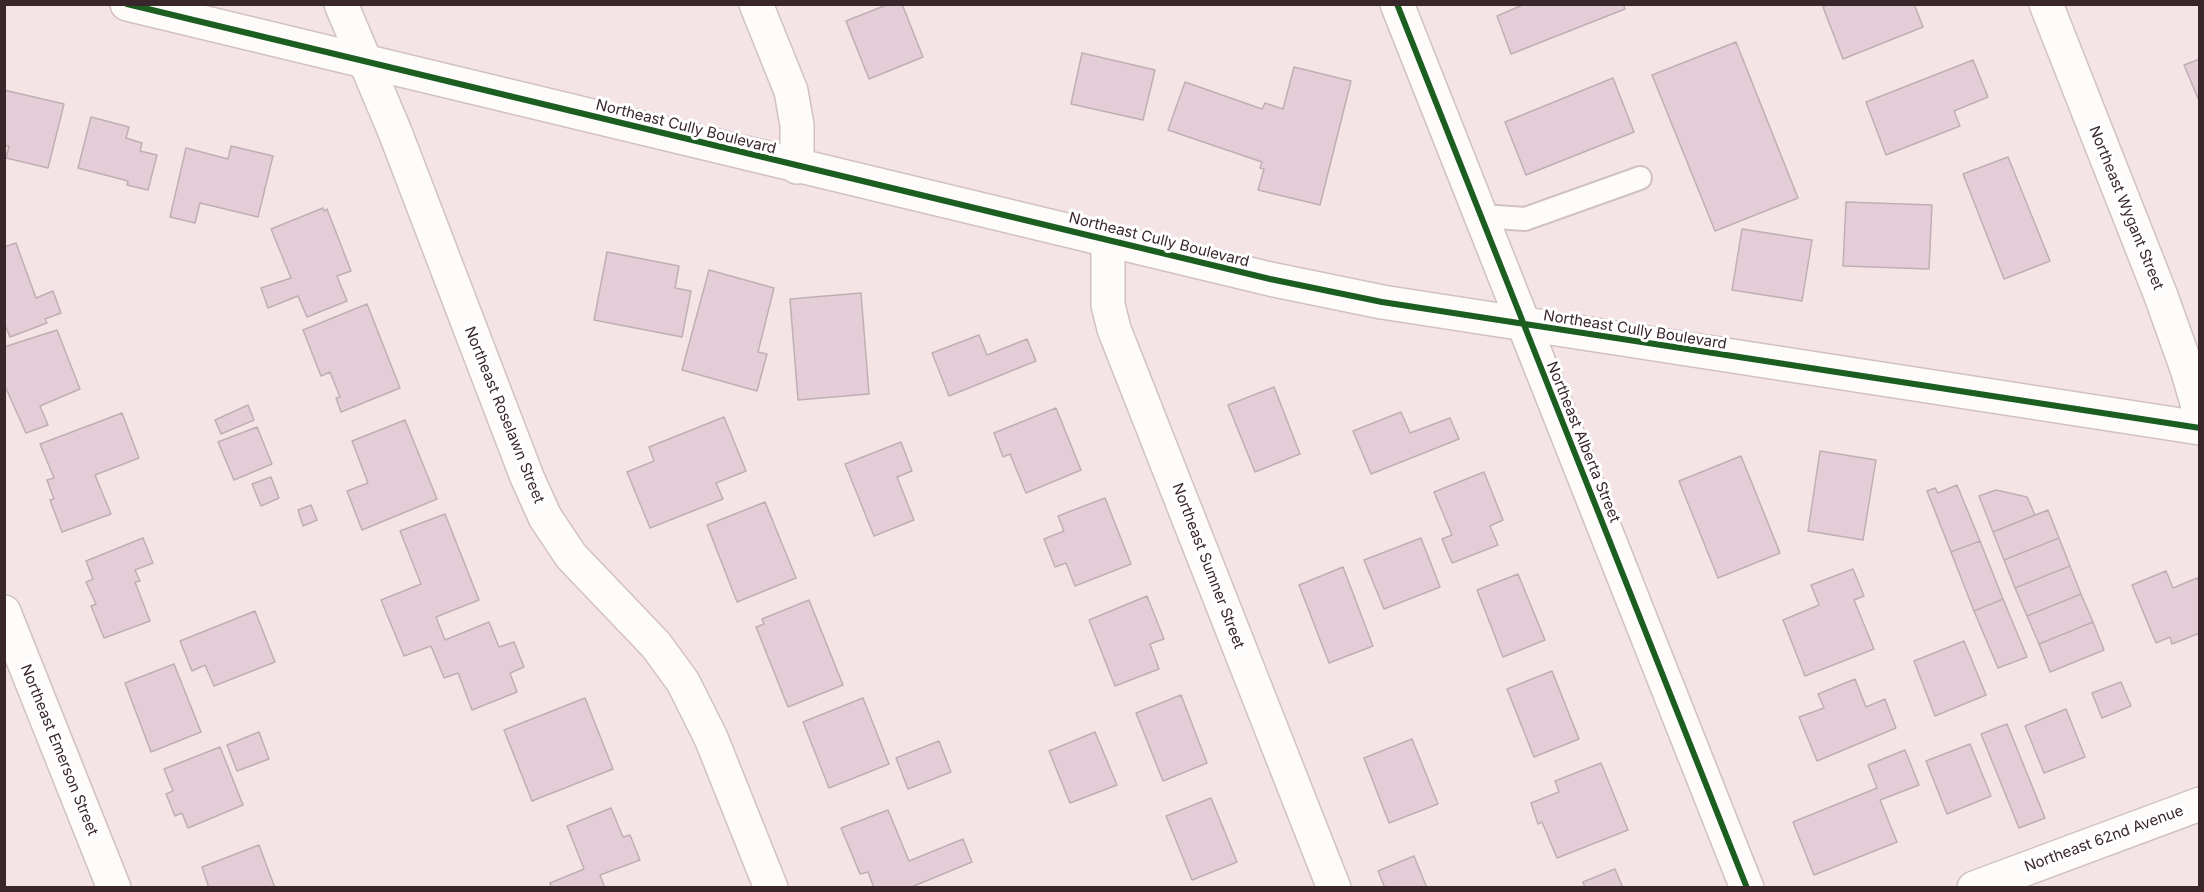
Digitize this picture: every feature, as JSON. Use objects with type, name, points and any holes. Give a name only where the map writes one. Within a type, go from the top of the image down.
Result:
[{"type":"street","name":"Northeast Cully Boulevard","points":[[127,4],[1270,279],[1359,298],[2199,428]]},
{"type":"street","name":"Northeast Roselawn Street","points":[[341,4],[395,132],[527,477],[545,517],[571,556],[657,645],[683,682],[711,738],[771,888]]},
{"type":"street","points":[[756,4],[790,91],[797,125],[797,166]]},
{"type":"street","name":"Northeast Alberta Street","points":[[1397,4],[1747,888]]},
{"type":"street","name":"Northeast Wygant Street","points":[[2046,4],[2161,296],[2187,369],[2199,413]]},
{"type":"street","name":"Northeast Sumner Street","points":[[1108,240],[1108,305],[1114,329],[1334,888]]},
{"type":"street","name":"Northeast Emerson Street","points":[[4,612],[114,888]]},
{"type":"street","name":"Northeast 62nd Avenue","points":[[1974,888],[2199,804]]},
{"type":"lane","points":[[1481,216],[1525,219],[1640,178]]},
{"type":"building","points":[[889,4],[902,4],[923,57],[869,79],[846,21]]},
{"type":"building","points":[[1525,4],[1623,4],[1625,9],[1511,54],[1497,16]]},
{"type":"building","points":[[1828,4],[1914,4],[1923,27],[1843,59],[1823,7]]},
{"type":"building","points":[[1736,42],[1798,198],[1715,231],[1652,75]]},
{"type":"building","points":[[1082,53],[1155,70],[1143,120],[1071,104]]},
{"type":"building","points":[[2200,59],[2200,103],[2184,65]]},
{"type":"building","points":[[1973,60],[1988,97],[1954,111],[1960,126],[1886,155],[1866,102]]},
{"type":"building","points":[[1294,67],[1351,81],[1320,205],[1258,190],[1264,169],[1260,168],[1262,162],[1168,130],[1185,82],[1262,109],[1265,103],[1283,109]]},
{"type":"building","points":[[1613,78],[1634,132],[1526,175],[1505,122]]},
{"type":"building","points":[[4,90],[64,104],[48,168],[6,158],[9,146],[4,146]]},
{"type":"building","points":[[91,117],[129,127],[126,138],[142,143],[140,151],[157,155],[148,190],[127,185],[128,181],[78,168]]},
{"type":"building","points":[[231,146],[273,156],[258,217],[200,203],[195,223],[170,217],[186,148],[228,159]]},
{"type":"building","points":[[2008,157],[2050,261],[2004,279],[1963,174]]},
{"type":"building","points":[[1846,202],[1932,205],[1929,269],[1843,266]]},
{"type":"building","points":[[323,208],[324,211],[327,209],[351,271],[337,276],[347,301],[307,317],[298,296],[268,308],[261,288],[291,278],[271,229]]},
{"type":"building","points":[[1742,229],[1812,240],[1802,301],[1732,290]]},
{"type":"building","points":[[16,243],[36,298],[53,291],[61,313],[45,319],[47,323],[10,337],[4,323],[4,247]]},
{"type":"building","points":[[607,252],[679,266],[675,288],[691,291],[682,337],[594,320]]},
{"type":"building","points":[[709,270],[774,288],[758,352],[767,354],[757,391],[682,370]]},
{"type":"building","points":[[861,293],[869,394],[798,400],[790,299]]},
{"type":"building","points":[[367,304],[400,388],[341,412],[336,398],[340,397],[330,372],[321,376],[303,330]]},
{"type":"building","points":[[57,330],[80,389],[40,406],[48,425],[26,433],[4,384],[4,347]]},
{"type":"building","points":[[979,335],[987,355],[1027,339],[1036,361],[949,396],[932,353]]},
{"type":"building","points":[[1274,387],[1300,454],[1255,472],[1228,405]]},
{"type":"building","points":[[248,405],[254,420],[221,434],[215,420]]},
{"type":"building","points":[[1056,408],[1081,470],[1026,493],[1010,454],[1003,457],[994,433]]},
{"type":"building","points":[[1401,412],[1410,433],[1450,418],[1459,439],[1371,474],[1353,431]]},
{"type":"building","points":[[122,413],[139,458],[95,475],[111,514],[62,532],[50,500],[54,499],[47,480],[54,478],[40,444]]},
{"type":"building","points":[[724,417],[746,471],[716,483],[723,499],[650,528],[627,472],[654,461],[649,447]]},
{"type":"building","points":[[405,420],[437,499],[362,530],[347,491],[368,483],[352,441]]},
{"type":"building","points":[[257,427],[272,464],[234,480],[218,442]]},
{"type":"building","points":[[901,442],[912,471],[897,477],[914,520],[874,536],[845,464]]},
{"type":"building","points":[[1820,451],[1876,460],[1863,540],[1808,531]]},
{"type":"building","points":[[1741,456],[1780,553],[1718,578],[1679,481]]},
{"type":"building","points":[[1484,472],[1503,520],[1490,526],[1498,545],[1452,563],[1442,539],[1452,535],[1434,492]]},
{"type":"building","points":[[271,477],[279,498],[261,506],[252,484]]},
{"type":"building","points":[[1957,485],[1980,541],[1951,552],[1927,491],[1935,488],[1938,493]]},
{"type":"building","points":[[1996,490],[2027,497],[2035,515],[1993,532],[1979,496]]},
{"type":"building","points":[[1105,498],[1131,564],[1075,586],[1066,563],[1055,567],[1044,539],[1064,531],[1058,516]]},
{"type":"building","points":[[765,502],[796,578],[737,602],[707,525]]},
{"type":"building","points":[[311,505],[317,520],[303,526],[298,510]]},
{"type":"building","points":[[2048,510],[2059,538],[2004,560],[1993,532]]},
{"type":"building","points":[[445,514],[479,600],[436,617],[445,640],[489,622],[499,647],[514,642],[524,667],[510,673],[517,692],[472,710],[458,673],[444,678],[431,646],[404,656],[381,600],[421,584],[400,531]]},
{"type":"building","points":[[143,538],[153,563],[135,570],[140,581],[135,582],[150,621],[104,638],[91,606],[96,604],[86,582],[93,579],[86,561]]},
{"type":"building","points":[[1421,538],[1440,587],[1384,609],[1364,560]]},
{"type":"building","points":[[2059,538],[2070,566],[2015,588],[2004,560]]},
{"type":"building","points":[[1980,541],[2003,599],[1974,611],[1951,552]]},
{"type":"building","points":[[2070,566],[2081,594],[2027,616],[2015,588]]},
{"type":"building","points":[[1343,567],[1373,646],[1329,663],[1299,585]]},
{"type":"building","points":[[1853,569],[1864,596],[1854,600],[1874,649],[1805,676],[1783,620],[1819,605],[1811,585]]},
{"type":"building","points":[[2166,571],[2173,588],[2197,578],[2200,585],[2200,633],[2172,644],[2170,637],[2156,643],[2132,585]]},
{"type":"building","points":[[1518,574],[1545,640],[1503,657],[1477,590]]},
{"type":"building","points":[[2081,594],[2093,622],[2039,644],[2027,616]]},
{"type":"building","points":[[1147,596],[1164,639],[1150,644],[1159,669],[1115,686],[1089,620]]},
{"type":"building","points":[[2003,599],[2027,657],[1998,668],[1974,611]]},
{"type":"building","points":[[809,600],[843,685],[788,707],[756,627],[764,624],[762,619]]},
{"type":"building","points":[[255,611],[275,662],[214,686],[205,665],[192,671],[180,641]]},
{"type":"building","points":[[2093,622],[2104,650],[2050,672],[2039,644]]},
{"type":"building","points":[[1964,641],[1986,695],[1935,716],[1914,661]]},
{"type":"building","points":[[174,664],[201,732],[151,752],[125,683]]},
{"type":"building","points":[[1552,671],[1579,739],[1534,757],[1507,689]]},
{"type":"building","points":[[1855,679],[1866,707],[1885,699],[1896,728],[1817,761],[1799,717],[1824,708],[1818,694]]},
{"type":"building","points":[[2121,682],[2131,706],[2102,718],[2092,693]]},
{"type":"building","points":[[1181,695],[1207,763],[1163,781],[1136,713]]},
{"type":"building","points":[[585,698],[613,769],[532,801],[504,730]]},
{"type":"building","points":[[863,698],[889,764],[829,788],[803,722]]},
{"type":"building","points":[[2066,709],[2085,757],[2044,773],[2025,726]]},
{"type":"building","points":[[2007,724],[2045,818],[2019,828],[1981,734]]},
{"type":"building","points":[[259,732],[269,759],[237,771],[227,745]]},
{"type":"building","points":[[1095,732],[1117,785],[1070,803],[1049,751]]},
{"type":"building","points":[[1412,739],[1438,804],[1389,823],[1364,758]]},
{"type":"building","points":[[939,741],[951,772],[908,789],[896,758]]},
{"type":"building","points":[[1970,744],[1991,796],[1947,814],[1926,761]]},
{"type":"building","points":[[220,747],[243,805],[188,828],[182,813],[175,816],[166,794],[173,791],[164,769]]},
{"type":"building","points":[[1905,750],[1919,785],[1880,800],[1897,842],[1814,875],[1793,822],[1877,788],[1868,765]]},
{"type":"building","points":[[1601,763],[1628,830],[1557,858],[1542,822],[1538,824],[1531,803],[1559,792],[1555,781]]},
{"type":"building","points":[[1211,798],[1237,862],[1192,880],[1166,816]]},
{"type":"building","points":[[611,808],[623,837],[630,835],[640,860],[600,875],[605,888],[551,888],[550,883],[584,869],[567,826]]},
{"type":"building","points":[[888,810],[909,861],[963,839],[972,862],[909,888],[874,888],[868,872],[860,874],[841,828]]},
{"type":"building","points":[[259,845],[275,888],[209,888],[202,867]]},
{"type":"building","points":[[1414,856],[1427,888],[1385,888],[1378,871]]},
{"type":"building","points":[[1615,869],[1623,888],[1585,888],[1583,882]]},
{"type":"cycle path","points":[[127,4],[1270,279],[1382,302],[2200,428]]},
{"type":"cycle path","points":[[1397,4],[1747,888]]}]
